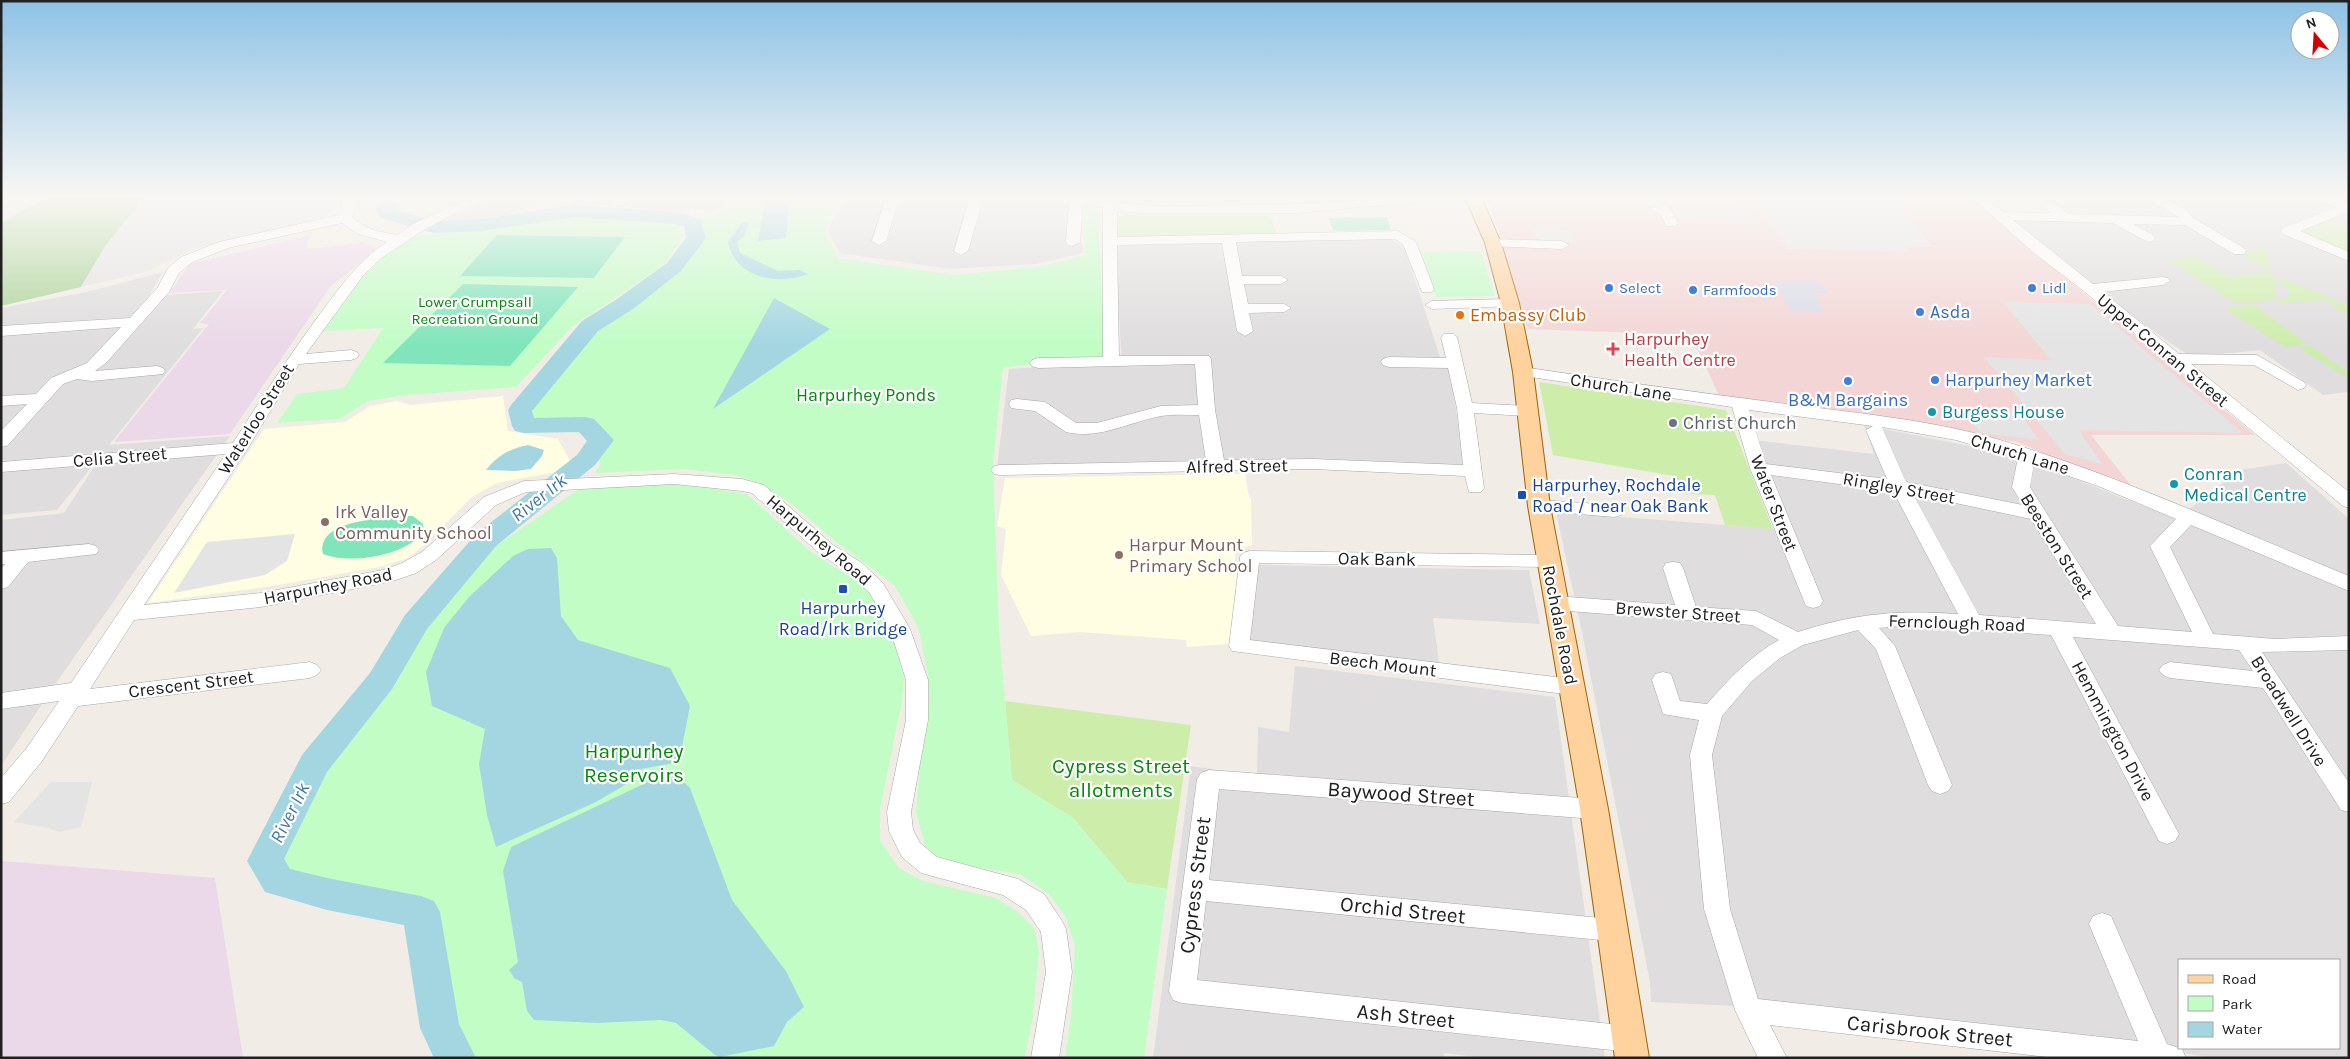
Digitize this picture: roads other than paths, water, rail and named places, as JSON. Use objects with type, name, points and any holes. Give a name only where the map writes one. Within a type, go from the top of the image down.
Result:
[{"type":"main road","name":"Rochdale Road","points":[[1494,246],[1510,303],[1523,372],[1526,411],[1539,506],[1555,603],[1594,808],[1610,930],[1631,1048]]},
{"type":"street","points":[[1,442],[57,381],[97,363],[164,289],[177,266],[200,252],[219,246]]},
{"type":"street","name":"Waterloo Street","points":[[1,795],[34,755],[129,614],[239,448],[294,360],[357,274],[375,256],[390,246]]},
{"type":"street","points":[[961,251],[962,246]]},
{"type":"street","points":[[1109,246],[1111,361]]},
{"type":"street","points":[[1229,246],[1245,331]]},
{"type":"street","points":[[1411,246],[1427,289]]},
{"type":"street","name":"Upper Conran Street","points":[[2035,246],[2090,289],[2349,502]]},
{"type":"street","points":[[2231,246],[2239,251]]},
{"type":"street","points":[[2324,246],[2349,257]]},
{"type":"street","points":[[1235,280],[1281,280]]},
{"type":"street","points":[[2090,289],[2163,281]]},
{"type":"street","points":[[1432,305],[1510,303]]},
{"type":"street","points":[[1240,309],[1284,308]]},
{"type":"street","points":[[1,331],[134,322]]},
{"type":"street","name":"Alfred Street","points":[[1000,470],[1355,464],[1475,479],[1465,408],[1449,337]]},
{"type":"street","points":[[294,360],[351,355]]},
{"type":"street","points":[[1038,363],[1203,359],[1207,410],[1216,466]]},
{"type":"street","points":[[2174,360],[2257,360],[2298,385]]},
{"type":"street","points":[[1389,362],[1456,363]]},
{"type":"street","points":[[74,373],[92,376],[157,371]]},
{"type":"street","name":"Church Lane","points":[[1523,372],[1739,404],[1870,420],[1994,444],[2028,454],[2188,517],[2349,584]]},
{"type":"street","points":[[1,401],[43,398]]},
{"type":"street","points":[[1017,404],[1039,406],[1054,414],[1072,428],[1105,427],[1161,411],[1207,410]]},
{"type":"street","name":"Water Street","points":[[1739,404],[1760,468],[1813,601]]},
{"type":"street","points":[[1465,408],[1526,411]]},
{"type":"street","points":[[1875,430],[1899,486],[1973,622]]},
{"type":"street","name":"Celia Street","points":[[1,467],[239,448]]},
{"type":"street","name":"Beeston Street","points":[[2028,454],[2021,487],[2112,633]]},
{"type":"street","name":"Ringley Street","points":[[1760,468],[1899,486],[2038,514]]},
{"type":"street","name":"Harpurhey Road","points":[[129,614],[261,600],[374,580],[397,573],[429,556],[490,501],[524,487],[700,480],[758,489],[826,549],[855,568],[876,588],[900,629],[917,680],[917,720],[899,812],[901,831],[911,850],[930,866],[1010,886],[1036,902],[1053,929],[1059,972],[1045,1058]]},
{"type":"street","points":[[1539,506],[1614,511]]},
{"type":"street","points":[[2188,517],[2160,546],[2207,642]]},
{"type":"street","points":[[1,558],[89,550]]},
{"type":"street","points":[[1,582],[22,556]]},
{"type":"street","name":"Oak Bank","points":[[1244,600],[1250,557],[1548,561]]},
{"type":"street","points":[[1673,568],[1688,613]]},
{"type":"street","name":"Beech Mount","points":[[1244,600],[1239,646],[1572,688]]},
{"type":"street","name":"Brewster Street","points":[[1555,603],[1756,618],[1796,640]]},
{"type":"street","name":"Fernclough Road","points":[[1773,1058],[1748,1010],[1717,909],[1701,755],[1712,714],[1756,665],[1796,640],[1862,622],[1909,618],[2058,628],[2207,642],[2304,646],[2349,643]]},
{"type":"street","points":[[1862,622],[1885,646],[1940,785]]},
{"type":"street","name":"Hemmington Drive","points":[[2058,628],[2166,834]]},
{"type":"street","name":"Broadwell Drive","points":[[2246,644],[2349,803]]},
{"type":"street","name":"Crescent Street","points":[[75,694],[310,670]]},
{"type":"street","points":[[2170,670],[2269,681]]},
{"type":"street","points":[[1664,680],[1671,708],[1712,714]]},
{"type":"street","points":[[1,701],[75,694]]},
{"type":"street","name":"Baywood Street","points":[[1209,779],[1594,808]]},
{"type":"street","name":"Cypress Street","points":[[1182,991],[1209,779]]},
{"type":"street","name":"Orchid Street","points":[[1195,889],[1610,930]]},
{"type":"street","points":[[2102,924],[2165,1057]]},
{"type":"street","name":"Ash Street","points":[[1182,991],[1631,1048]]},
{"type":"street","name":"Carisbrook Street","points":[[1748,1010],[2165,1057]]},
{"type":"water","points":[[729,246],[738,246],[740,253],[778,271],[800,270],[808,274],[784,279],[771,279],[759,276],[739,264]]},
{"type":"water","points":[[774,298],[830,329],[713,409]]},
{"type":"water","points":[[528,445],[544,450],[542,456],[531,469],[515,471],[486,470],[504,453]]},
{"type":"water","points":[[576,456],[595,458],[580,473],[510,526],[492,525]]},
{"type":"water","points":[[551,548],[557,558],[561,616],[578,640],[670,668],[690,706],[679,762],[636,770],[635,779],[596,802],[496,847],[487,815],[479,764],[485,729],[432,706],[426,672],[444,628],[469,597],[513,556],[528,549]]},
{"type":"water","points":[[677,776],[690,788],[732,900],[786,971],[804,1007],[787,1022],[774,1046],[720,1057],[676,1023],[661,1020],[597,1023],[534,1020],[527,1011],[522,982],[515,979],[509,970],[518,962],[503,871],[511,847],[654,779]]},
{"type":"waterway","name":"River Irk","points":[[456,1058],[440,1028],[421,912],[327,894],[278,881],[265,861],[314,764],[381,681],[416,622],[486,540],[586,460],[601,440],[585,424],[524,426],[520,410],[590,326],[625,304],[674,267],[690,246]]},
{"type":"place","name":"Select","points":[[1609,288]]},
{"type":"place","name":"Lidl","points":[[2032,288]]},
{"type":"place","name":"Farmfoods","points":[[1693,290]]},
{"type":"place","name":"Asda","points":[[1920,312]]},
{"type":"place","name":"Embassy Club","points":[[1460,315]]},
{"type":"place","name":"Harpurhey Health Centre","points":[[1613,349]]},
{"type":"place","name":"Harpurhey Market","points":[[1935,380]]},
{"type":"place","name":"B&M Bargains","points":[[1848,381]]},
{"type":"place","name":"Burgess House","points":[[1932,412]]},
{"type":"place","name":"Christ Church","points":[[1673,423]]},
{"type":"place","name":"Conran Medical Centre","points":[[2174,484]]},
{"type":"place","name":"Harpurhey, Rochdale Road / near Oak Bank","points":[[1522,495]]},
{"type":"place","name":"Irk Valley Community School","points":[[325,522]]},
{"type":"place","name":"Harpur Mount Primary School","points":[[1119,555]]},
{"type":"place","name":"Harpurhey Road/Irk Bridge","points":[[843,589]]},
{"type":"park label","name":"Lower Crumpsall Recreation Ground","points":[[475,310]]},
{"type":"park label","name":"Harpurhey Ponds","points":[[866,395]]},
{"type":"park label","name":"Harpurhey Reservoirs","points":[[634,763]]},
{"type":"park label","name":"Cypress Street allotments","points":[[1121,778]]}]
